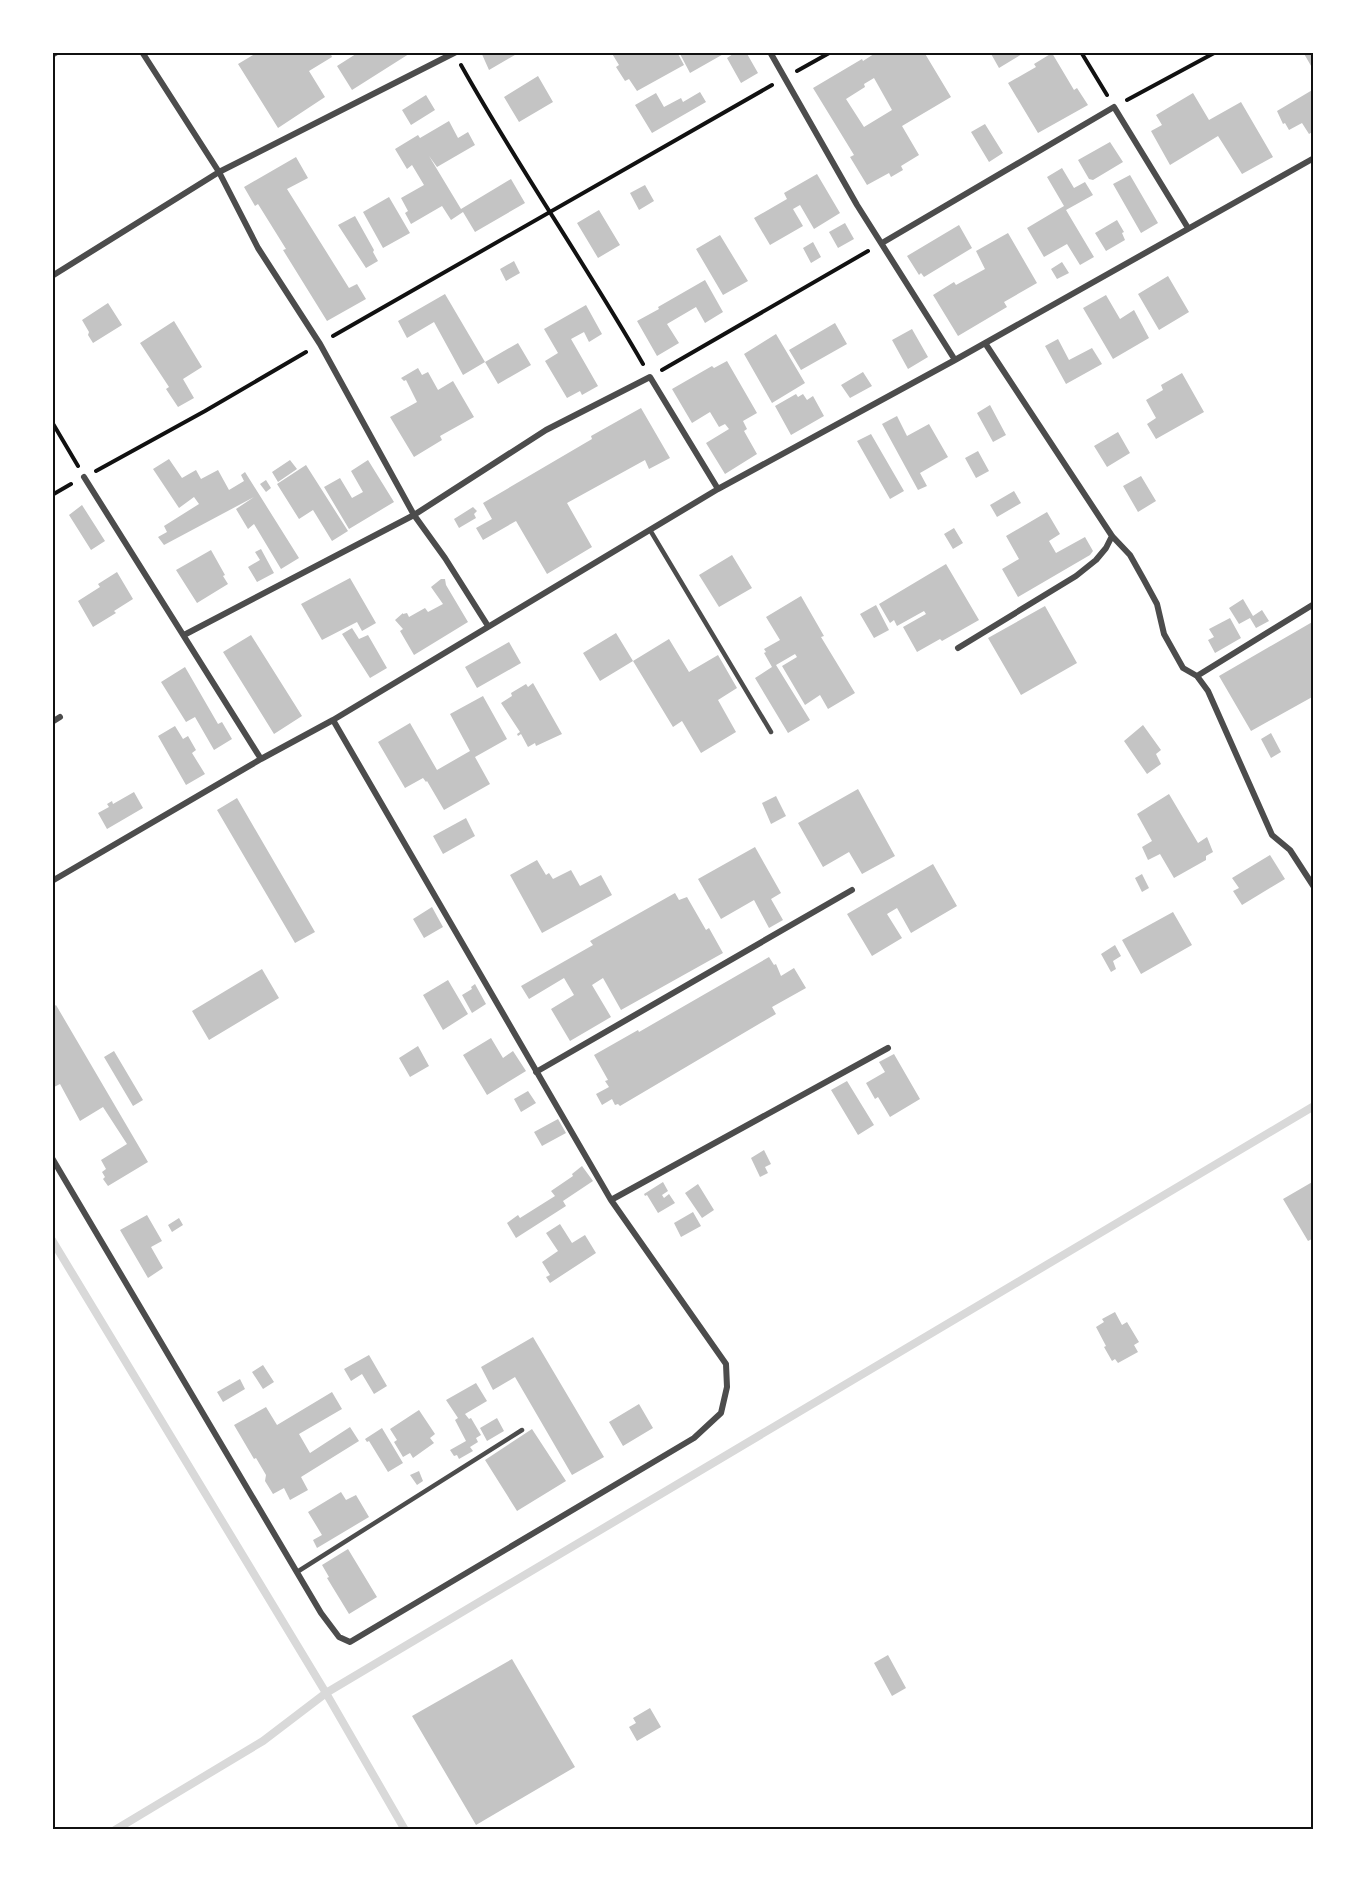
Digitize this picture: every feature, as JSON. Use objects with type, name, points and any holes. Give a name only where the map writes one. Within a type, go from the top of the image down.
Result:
[{"type":"street","points":[[52,55],[57,52]]},
{"type":"street","points":[[142,52],[219,172],[258,248],[320,344],[414,515],[445,558],[488,626]]},
{"type":"street","points":[[770,52],[857,205],[955,360]]},
{"type":"street","points":[[52,276],[219,172],[455,53]]},
{"type":"street","points":[[882,243],[1114,107],[1188,228]]},
{"type":"street","points":[[52,881],[261,759],[333,720],[718,489],[955,360],[1314,158]]},
{"type":"street","points":[[985,343],[1112,537],[1130,555],[1156,604],[1164,634],[1183,668],[1197,676],[1208,691],[1272,835],[1290,850],[1314,887]]},
{"type":"street","points":[[184,635],[414,515],[546,430],[650,377],[718,489]]},
{"type":"street","points":[[84,477],[261,759]]},
{"type":"street","points":[[958,648],[1076,576],[1096,560],[1112,537]]},
{"type":"street","points":[[1197,676],[1314,604]]},
{"type":"street","points":[[52,722],[60,717]]},
{"type":"street","points":[[52,1158],[297,1572],[339,1636],[350,1642],[694,1438],[721,1413],[727,1388],[726,1364],[611,1200],[333,720]]},
{"type":"street","points":[[536,1072],[852,890]]},
{"type":"street","points":[[611,1200],[888,1048]]},
{"type":"lane","points":[[650,530],[771,732]]},
{"type":"lane","points":[[297,1572],[522,1430]]},
{"type":"path","points":[[52,495],[205,411],[831,52]]},
{"type":"path","points":[[1081,52],[1114,107],[1216,52]]},
{"type":"path","points":[[455,53],[500,134],[601,291],[650,377],[882,243]]},
{"type":"path","points":[[52,422],[84,477]]},
{"type":"building","points":[[258,52],[330,52],[332,57],[309,71],[325,97],[278,128],[238,64]]},
{"type":"building","points":[[359,52],[412,52],[352,90],[337,66]]},
{"type":"building","points":[[481,52],[520,52],[489,70]]},
{"type":"building","points":[[611,52],[677,52],[684,65],[637,91],[629,79],[625,81],[616,67],[619,65]]},
{"type":"building","points":[[679,52],[727,52],[690,73]]},
{"type":"building","points":[[736,52],[746,52],[758,73],[741,83],[727,58]]},
{"type":"building","points":[[877,52],[924,52],[951,97],[902,126],[919,155],[901,166],[903,170],[891,177],[889,173],[867,185],[850,157],[854,155],[813,88],[862,59],[863,61]],"holes":[[[874,78],[892,110],[864,127],[846,99],[865,87],[864,84]]]},
{"type":"building","points":[[990,52],[1021,52],[1022,54],[999,68]]},
{"type":"building","points":[[1303,52],[1314,52],[1314,71]]},
{"type":"building","points":[[1052,53],[1074,90],[1077,88],[1088,105],[1038,133],[1008,83],[1036,67],[1034,64]]},
{"type":"building","points":[[538,76],[553,102],[519,122],[504,97]]},
{"type":"building","points":[[1314,89],[1314,131],[1309,134],[1302,123],[1289,130],[1285,123],[1283,124],[1277,111]]},
{"type":"building","points":[[700,92],[706,102],[652,133],[635,105],[656,93],[664,107],[681,98],[683,102]]},
{"type":"building","points":[[1193,93],[1209,120],[1241,102],[1273,157],[1242,174],[1218,136],[1170,165],[1151,131],[1162,125],[1156,115]]},
{"type":"building","points":[[426,95],[435,110],[411,125],[402,110]]},
{"type":"building","points":[[449,121],[458,138],[468,132],[475,145],[437,167],[429,156],[461,209],[511,179],[525,203],[475,232],[463,212],[451,220],[442,206],[411,224],[405,213],[408,211],[401,198],[424,185],[412,165],[407,169],[395,149],[418,135],[420,138]]},
{"type":"building","points":[[985,124],[1003,153],[989,162],[971,132]]},
{"type":"building","points":[[1110,142],[1123,162],[1093,180],[1089,179],[1078,160]]},
{"type":"building","points":[[296,157],[308,178],[287,189],[349,288],[357,284],[366,299],[327,321],[283,250],[286,249],[258,204],[255,206],[244,187]]},
{"type":"building","points":[[1062,168],[1074,188],[1085,182],[1093,195],[1066,210],[1094,257],[1080,265],[1067,244],[1044,257],[1027,228],[1064,206],[1047,177]]},
{"type":"building","points":[[817,174],[840,213],[814,229],[800,205],[793,209],[803,226],[770,245],[754,218],[787,199],[784,193]]},
{"type":"building","points":[[1130,175],[1158,223],[1141,233],[1113,184]]},
{"type":"building","points":[[645,185],[654,201],[639,210],[630,193]]},
{"type":"building","points":[[389,197],[410,233],[383,248],[363,212]]},
{"type":"building","points":[[599,210],[620,245],[598,258],[577,223]]},
{"type":"building","points":[[355,216],[378,261],[366,268],[338,225]]},
{"type":"building","points":[[1117,220],[1124,232],[1122,233],[1125,240],[1106,251],[1095,233]]},
{"type":"building","points":[[845,223],[854,239],[838,248],[829,232]]},
{"type":"building","points":[[959,225],[972,248],[924,277],[921,273],[919,275],[907,256]]},
{"type":"building","points":[[1008,233],[1037,283],[1004,302],[1007,307],[958,336],[933,295],[954,282],[956,285],[985,269],[976,251]]},
{"type":"building","points":[[720,235],[748,281],[723,295],[696,249]]},
{"type":"building","points":[[813,242],[821,257],[811,263],[803,248]]},
{"type":"building","points":[[514,261],[520,273],[506,281],[500,269]]},
{"type":"building","points":[[1062,262],[1069,273],[1057,279],[1051,269]]},
{"type":"building","points":[[1168,276],[1189,312],[1159,330],[1138,294]]},
{"type":"building","points":[[705,280],[723,312],[705,323],[696,307],[667,324],[679,343],[657,356],[637,321]]},
{"type":"building","points":[[445,294],[485,362],[463,375],[434,322],[407,338],[398,321]]},
{"type":"building","points":[[1106,295],[1120,319],[1134,310],[1149,338],[1113,359],[1083,308]]},
{"type":"building","points":[[108,303],[122,325],[93,343],[82,320]]},
{"type":"building","points":[[586,305],[602,334],[589,342],[584,332],[571,339],[598,386],[582,395],[580,391],[567,398],[545,361],[558,353],[544,329]]},
{"type":"building","points":[[174,321],[202,367],[183,379],[194,398],[178,407],[166,389],[169,387],[140,343]]},
{"type":"building","points":[[835,323],[847,344],[801,370],[789,350]]},
{"type":"building","points":[[912,329],[928,357],[908,369],[892,340]]},
{"type":"building","points":[[776,334],[805,383],[772,403],[744,354]]},
{"type":"building","points":[[1058,339],[1069,360],[1092,348],[1102,364],[1066,384],[1045,346]]},
{"type":"building","points":[[518,343],[531,365],[498,384],[485,362]]},
{"type":"building","points":[[727,361],[757,413],[743,421],[747,429],[744,431],[757,454],[725,474],[706,443],[729,429],[725,424],[719,427],[710,412],[692,423],[672,389],[712,366],[714,368]]},
{"type":"building","points":[[418,368],[422,375],[428,372],[438,390],[453,381],[474,417],[440,436],[442,440],[414,457],[390,417],[417,402],[406,380],[401,378]]},
{"type":"building","points":[[863,372],[872,386],[850,398],[841,385]]},
{"type":"building","points":[[1182,373],[1204,412],[1156,439],[1147,424],[1156,418],[1146,400],[1163,390],[1161,385]]},
{"type":"building","points":[[796,394],[798,397],[803,394],[807,400],[813,396],[824,416],[791,435],[775,406]]},
{"type":"building","points":[[990,405],[1006,435],[993,442],[977,413]]},
{"type":"building","points":[[641,408],[670,458],[649,469],[645,460],[567,503],[592,547],[547,574],[516,521],[483,540],[476,528],[492,519],[483,503]]},
{"type":"building","points":[[897,416],[907,436],[929,424],[948,457],[920,473],[927,486],[918,490],[882,424]]},
{"type":"building","points":[[1118,432],[1130,453],[1107,467],[1094,446]]},
{"type":"building","points":[[871,434],[904,491],[890,499],[857,441]]},
{"type":"building","points":[[978,451],[989,471],[976,478],[965,458]]},
{"type":"building","points":[[169,459],[182,478],[196,470],[201,479],[218,470],[229,490],[244,481],[241,475],[245,472],[299,558],[281,569],[254,524],[248,529],[236,509],[254,497],[164,545],[158,537],[167,532],[164,526],[199,504],[194,497],[179,508],[153,469]]},
{"type":"building","points":[[290,460],[297,469],[278,482],[272,472]]},
{"type":"building","points":[[368,460],[394,502],[349,529],[324,487],[340,478],[352,498],[363,492],[351,471]]},
{"type":"building","points":[[306,465],[348,531],[332,541],[313,510],[299,519],[277,484]]},
{"type":"building","points":[[1141,476],[1156,501],[1138,512],[1123,486]]},
{"type":"building","points":[[266,480],[271,488],[266,492],[260,484]]},
{"type":"building","points":[[1014,491],[1021,503],[997,517],[990,505]]},
{"type":"building","points":[[82,505],[105,541],[91,550],[69,515]]},
{"type":"building","points":[[473,507],[477,511],[474,514],[476,518],[459,528],[454,519]]},
{"type":"building","points":[[1047,512],[1060,534],[1049,541],[1056,553],[1085,537],[1093,551],[1090,555],[1018,597],[1002,569],[1019,559],[1006,536]]},
{"type":"building","points":[[954,528],[963,543],[953,549],[944,534]]},
{"type":"building","points":[[261,549],[274,573],[257,582],[248,567],[260,560],[255,552]]},
{"type":"building","points":[[211,550],[228,584],[197,603],[176,570]]},
{"type":"building","points":[[732,555],[752,588],[719,607],[699,575]]},
{"type":"building","points":[[946,564],[979,620],[917,652],[903,627],[926,614],[924,611],[897,626],[894,620],[890,623],[879,604]]},
{"type":"building","points":[[117,572],[133,599],[93,627],[78,601],[100,587],[98,584]]},
{"type":"building","points":[[350,578],[376,623],[362,631],[357,622],[322,640],[301,604]]},
{"type":"building","points":[[441,579],[445,579],[446,585],[468,622],[414,655],[400,631],[403,629],[395,620],[403,613],[407,613],[409,617],[425,608],[428,612],[443,604],[431,587]]},
{"type":"building","points":[[801,596],[824,636],[821,637],[855,693],[828,709],[820,695],[805,705],[782,666],[797,657],[795,654],[776,665],[810,720],[788,733],[755,678],[772,667],[764,649],[780,640],[766,617]]},
{"type":"building","points":[[1243,599],[1253,616],[1262,610],[1269,621],[1256,628],[1250,618],[1239,624],[1229,608]]},
{"type":"building","points":[[876,605],[889,630],[874,638],[860,614]]},
{"type":"building","points":[[1045,606],[1077,663],[1021,695],[988,638]]},
{"type":"building","points":[[1230,618],[1241,638],[1215,653],[1208,640],[1214,637],[1209,629]]},
{"type":"building","points":[[1314,621],[1314,696],[1251,731],[1219,676]]},
{"type":"building","points":[[352,628],[359,639],[368,635],[387,668],[370,678],[342,634]]},
{"type":"building","points":[[616,633],[633,661],[600,681],[583,653]]},
{"type":"building","points":[[251,635],[302,716],[274,734],[223,652]]},
{"type":"building","points":[[669,639],[689,672],[718,655],[737,688],[718,700],[736,732],[701,753],[682,721],[673,727],[633,661]]},
{"type":"building","points":[[509,642],[521,663],[477,688],[465,667]]},
{"type":"building","points":[[185,667],[218,724],[222,722],[232,739],[214,750],[195,717],[186,722],[161,682]]},
{"type":"building","points":[[533,683],[562,734],[536,746],[535,743],[528,747],[521,734],[518,736],[520,732],[501,703],[512,696],[511,693],[526,684],[528,687]]},
{"type":"building","points":[[483,696],[507,739],[475,757],[490,784],[444,810],[423,778],[405,788],[378,742],[410,723],[437,770],[470,751],[450,714]]},
{"type":"building","points":[[1143,725],[1161,750],[1156,754],[1161,764],[1147,774],[1124,741]]},
{"type":"building","points":[[175,726],[183,739],[188,736],[196,750],[192,753],[205,774],[186,785],[158,736]]},
{"type":"building","points":[[1271,733],[1281,752],[1271,758],[1261,739]]},
{"type":"building","points":[[858,789],[895,856],[862,874],[849,852],[823,867],[798,823]]},
{"type":"building","points":[[134,792],[143,808],[107,829],[98,813],[109,807],[107,804],[112,801],[113,804]]},
{"type":"building","points":[[1169,794],[1198,843],[1207,837],[1213,852],[1206,856],[1206,860],[1174,878],[1160,854],[1148,860],[1142,847],[1152,841],[1137,814]]},
{"type":"building","points":[[776,796],[786,816],[771,824],[762,803]]},
{"type":"building","points":[[237,798],[315,932],[295,943],[217,810]]},
{"type":"building","points":[[466,818],[475,836],[443,854],[433,836]]},
{"type":"building","points":[[755,847],[781,893],[771,899],[783,920],[769,928],[754,900],[721,919],[698,879]]},
{"type":"building","points":[[1270,855],[1285,879],[1242,905],[1233,891],[1239,888],[1232,878]]},
{"type":"building","points":[[537,860],[546,875],[549,873],[553,879],[571,870],[580,886],[601,875],[612,895],[542,933],[510,875]]},
{"type":"building","points":[[933,864],[957,906],[911,933],[897,908],[887,914],[902,938],[872,956],[847,914]]},
{"type":"building","points":[[1142,874],[1149,888],[1142,892],[1135,878]]},
{"type":"building","points":[[675,893],[679,900],[687,897],[706,930],[709,928],[723,953],[621,1010],[603,978],[592,985],[611,1017],[570,1041],[551,1009],[574,995],[564,978],[529,999],[521,986],[593,945],[590,941]]},
{"type":"building","points":[[432,907],[443,927],[424,938],[413,919]]},
{"type":"building","points":[[1173,912],[1192,945],[1141,974],[1122,940]]},
{"type":"building","points":[[1115,945],[1121,956],[1113,961],[1116,969],[1111,972],[1101,954]]},
{"type":"building","points":[[769,957],[774,965],[776,964],[781,976],[794,968],[806,988],[772,1007],[776,1014],[620,1106],[615,1105],[612,1099],[602,1105],[596,1094],[609,1087],[605,1081],[608,1080],[594,1055],[638,1030],[639,1032]]},
{"type":"building","points":[[262,969],[279,998],[209,1040],[192,1011]]},
{"type":"building","points":[[448,980],[468,1014],[443,1030],[423,995]]},
{"type":"building","points":[[475,984],[486,1004],[472,1013],[462,995],[472,989],[471,987]]},
{"type":"building","points":[[56,1005],[148,1162],[108,1186],[103,1179],[105,1177],[102,1172],[106,1169],[101,1160],[127,1144],[103,1107],[80,1121],[60,1084],[52,1088],[52,1008]]},
{"type":"building","points":[[491,1038],[503,1058],[513,1051],[526,1071],[487,1095],[463,1055]]},
{"type":"building","points":[[418,1046],[429,1066],[410,1077],[399,1058]]},
{"type":"building","points":[[114,1051],[143,1100],[133,1106],[104,1057]]},
{"type":"building","points":[[894,1054],[920,1099],[890,1117],[878,1097],[875,1099],[866,1083],[885,1072],[879,1062]]},
{"type":"building","points":[[847,1081],[874,1125],[858,1135],[831,1090]]},
{"type":"building","points":[[528,1091],[536,1103],[521,1112],[514,1099]]},
{"type":"building","points":[[558,1119],[566,1133],[542,1146],[534,1132]]},
{"type":"building","points":[[764,1150],[771,1164],[765,1167],[768,1173],[760,1177],[751,1158]]},
{"type":"building","points":[[582,1166],[593,1181],[563,1201],[566,1206],[516,1238],[507,1223],[518,1215],[520,1218],[555,1196],[551,1191],[573,1176],[572,1174]]},
{"type":"building","points":[[1314,1181],[1314,1238],[1308,1241],[1283,1199]]},
{"type":"building","points":[[663,1182],[668,1191],[662,1195],[664,1198],[669,1194],[675,1203],[658,1213],[647,1195],[644,1194]]},
{"type":"building","points":[[698,1184],[714,1210],[702,1218],[685,1193]]},
{"type":"building","points":[[693,1212],[701,1226],[681,1237],[674,1223]]},
{"type":"building","points":[[147,1215],[162,1241],[151,1247],[163,1268],[148,1278],[120,1230]]},
{"type":"building","points":[[179,1218],[183,1225],[172,1232],[168,1225]]},
{"type":"building","points":[[560,1224],[572,1243],[585,1235],[596,1253],[550,1283],[546,1277],[550,1275],[542,1262],[558,1251],[546,1233]]},
{"type":"building","points":[[1115,1312],[1122,1325],[1127,1322],[1139,1342],[1134,1345],[1138,1352],[1118,1363],[1115,1359],[1112,1361],[1096,1327],[1104,1322],[1102,1319]]},
{"type":"building","points":[[533,1337],[604,1457],[572,1475],[515,1377],[493,1390],[481,1367]]},
{"type":"building","points":[[369,1355],[387,1386],[374,1394],[362,1374],[351,1381],[344,1369]]},
{"type":"building","points":[[263,1365],[274,1382],[263,1389],[252,1372]]},
{"type":"building","points":[[240,1379],[245,1389],[223,1402],[217,1392]]},
{"type":"building","points":[[476,1383],[487,1401],[465,1414],[469,1419],[471,1418],[481,1435],[476,1438],[478,1442],[470,1447],[473,1451],[459,1459],[450,1450],[466,1441],[455,1420],[458,1418],[446,1400]]},
{"type":"building","points":[[332,1392],[342,1409],[299,1434],[310,1453],[350,1427],[359,1441],[301,1477],[308,1490],[290,1500],[284,1488],[273,1494],[265,1481],[266,1475],[234,1425],[266,1407],[277,1425]]},
{"type":"building","points":[[639,1404],[653,1428],[623,1446],[609,1422]]},
{"type":"building","points":[[419,1410],[435,1434],[430,1438],[434,1443],[413,1458],[410,1453],[403,1457],[394,1442],[397,1440],[390,1429]]},
{"type":"building","points":[[497,1418],[504,1431],[487,1441],[480,1428]]},
{"type":"building","points":[[382,1428],[403,1463],[388,1472],[369,1441],[365,1439]]},
{"type":"building","points":[[532,1429],[566,1481],[517,1511],[485,1460]]},
{"type":"building","points":[[419,1471],[423,1481],[417,1485],[410,1475]]},
{"type":"building","points":[[341,1492],[346,1500],[356,1495],[369,1517],[317,1548],[313,1540],[322,1535],[308,1512]]},
{"type":"building","points":[[348,1549],[377,1597],[349,1614],[327,1578],[329,1577],[322,1565]]},
{"type":"building","points":[[888,1655],[906,1688],[892,1696],[874,1663]]},
{"type":"building","points":[[512,1659],[575,1767],[476,1825],[412,1716]]},
{"type":"building","points":[[650,1708],[661,1727],[637,1741],[629,1727],[636,1723],[633,1718]]},
{"type":"waterway","points":[[115,1830],[263,1741],[326,1693],[1314,1106]]},
{"type":"waterway","points":[[52,1240],[326,1693],[405,1830]]}]
